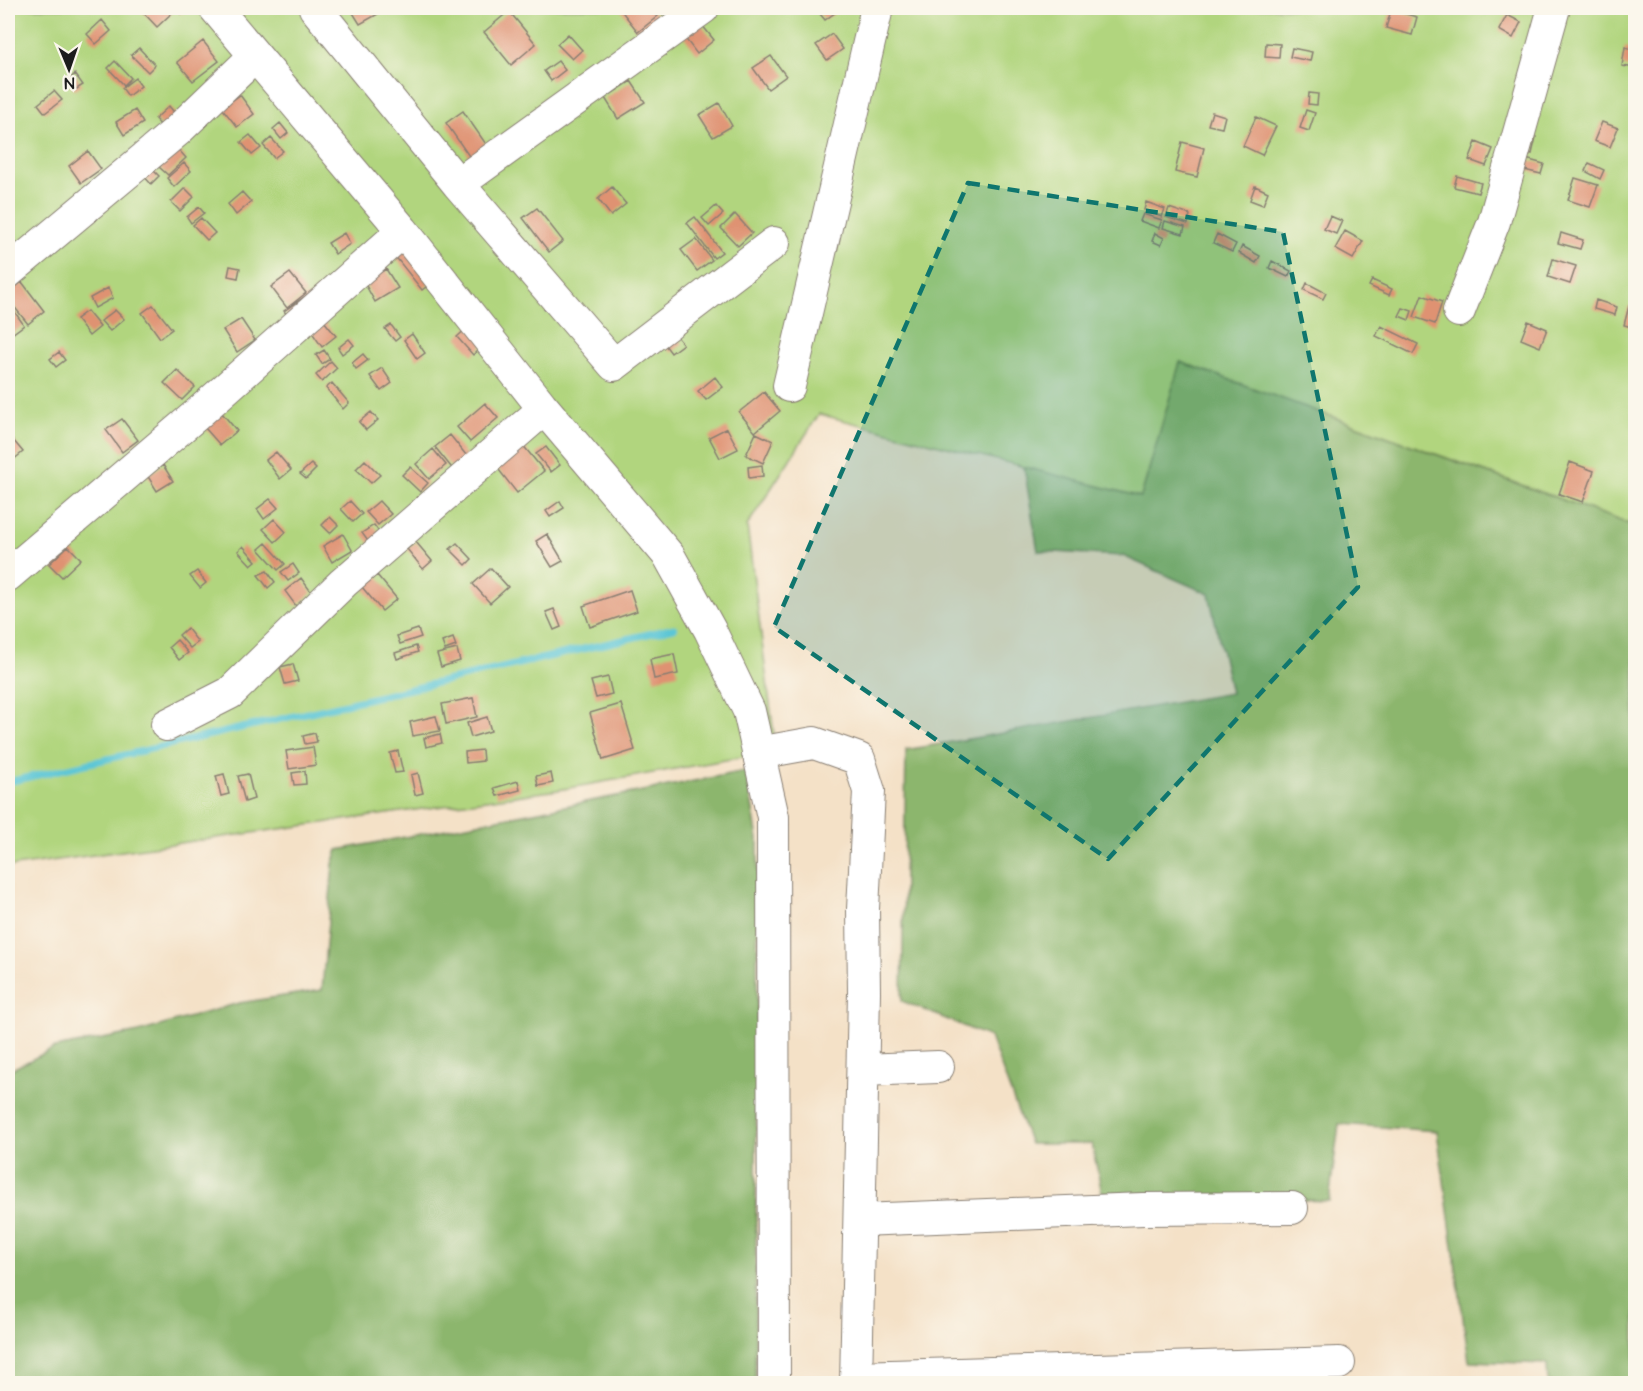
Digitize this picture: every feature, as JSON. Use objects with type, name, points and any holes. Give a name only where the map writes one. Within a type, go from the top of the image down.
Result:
[{"type":"street","points":[[214,8],[403,231],[544,409],[669,556],[710,630],[749,711],[773,817],[774,1383]]},
{"type":"street","points":[[458,184],[703,8]]},
{"type":"street","points":[[789,386],[877,8]]},
{"type":"street","points":[[1459,310],[1494,222],[1554,8]]},
{"type":"street","points":[[319,9],[458,184],[614,365],[774,243]]},
{"type":"street","points":[[8,272],[177,131],[255,56]]},
{"type":"street","points":[[8,575],[195,416],[403,231]]},
{"type":"street","points":[[167,725],[231,693],[343,583],[544,409]]},
{"type":"street","points":[[759,753],[814,743],[859,759],[869,791],[863,909],[863,1070],[856,1380],[1339,1363]]},
{"type":"street","points":[[863,1070],[938,1067]]},
{"type":"street","points":[[860,1221],[1143,1209],[1292,1208]]},
{"type":"highlighted area","points":[[968,183],[1283,232],[1358,587],[1108,859],[774,627]]},
{"type":"green space","points":[[8,8],[1635,8],[1635,526],[1181,362],[1141,497],[819,414],[747,526],[776,751],[558,790],[8,867]]},
{"type":"green space","points":[[1180,362],[1635,526],[1635,1383],[1548,1383],[1547,1364],[1469,1361],[1437,1131],[1339,1124],[1329,1201],[1102,1193],[1092,1144],[1030,1144],[990,1037],[902,1001],[906,750],[1231,693],[1209,594],[1123,556],[1038,551],[1024,467],[1141,497]]},
{"type":"green space","points":[[746,771],[758,839],[755,1383],[8,1383],[8,1071],[55,1048],[139,1032],[239,1003],[322,990],[333,864],[338,850]]},
{"type":"building","points":[[139,8],[171,8],[174,11],[157,27]]},
{"type":"building","points":[[176,8],[189,8],[181,14]]},
{"type":"building","points":[[350,8],[375,8],[378,14],[360,24]]},
{"type":"building","points":[[651,8],[658,16],[638,32],[620,9]]},
{"type":"building","points":[[815,8],[833,8],[836,12],[825,20]]},
{"type":"building","points":[[1391,10],[1417,17],[1412,35],[1386,28]]},
{"type":"building","points":[[509,11],[536,44],[511,65],[484,32]]},
{"type":"building","points":[[1507,15],[1521,22],[1513,38],[1499,30]]},
{"type":"building","points":[[102,20],[111,31],[96,44],[87,34]]},
{"type":"building","points":[[698,20],[714,40],[697,54],[681,33]]},
{"type":"building","points":[[568,34],[582,50],[572,59],[557,44]]},
{"type":"building","points":[[832,34],[843,49],[827,60],[816,45]]},
{"type":"building","points":[[203,41],[219,61],[193,81],[177,62]]},
{"type":"building","points":[[1266,43],[1280,44],[1279,58],[1265,57]]},
{"type":"building","points":[[1625,47],[1636,50],[1636,68],[1622,66]]},
{"type":"building","points":[[139,48],[155,65],[148,72],[131,55]]},
{"type":"building","points":[[1292,48],[1312,52],[1310,61],[1290,57]]},
{"type":"building","points":[[771,56],[786,76],[768,89],[753,68]]},
{"type":"building","points":[[115,61],[131,78],[124,85],[108,68]]},
{"type":"building","points":[[558,61],[565,70],[551,81],[544,71]]},
{"type":"building","points":[[75,74],[83,85],[75,90],[68,80]]},
{"type":"building","points":[[135,78],[141,86],[128,96],[122,88]]},
{"type":"building","points":[[631,81],[645,102],[618,119],[605,98]]},
{"type":"building","points":[[54,91],[62,100],[45,113],[38,104]]},
{"type":"building","points":[[1309,93],[1318,94],[1317,105],[1308,104]]},
{"type":"building","points":[[240,95],[254,114],[237,127],[222,108]]},
{"type":"building","points":[[719,103],[732,126],[713,137],[699,115]]},
{"type":"building","points":[[169,106],[177,116],[163,128],[155,119]]},
{"type":"building","points":[[135,110],[143,123],[124,135],[116,122]]},
{"type":"building","points":[[1306,110],[1315,113],[1309,131],[1300,128]]},
{"type":"building","points":[[463,111],[488,147],[471,159],[446,123]]},
{"type":"building","points":[[1212,112],[1225,116],[1222,128],[1208,125]]},
{"type":"building","points":[[1256,117],[1276,126],[1262,155],[1243,146]]},
{"type":"building","points":[[1602,122],[1618,128],[1610,147],[1594,141]]},
{"type":"building","points":[[280,123],[288,133],[281,139],[273,129]]},
{"type":"building","points":[[250,135],[261,148],[252,155],[241,142]]},
{"type":"building","points":[[1527,135],[1536,137],[1532,154],[1522,151]]},
{"type":"building","points":[[271,138],[283,151],[274,158],[263,145]]},
{"type":"building","points":[[1182,142],[1204,148],[1197,177],[1175,172]]},
{"type":"building","points":[[1476,142],[1493,149],[1486,166],[1469,160]]},
{"type":"building","points":[[178,149],[186,158],[168,175],[159,167]]},
{"type":"building","points":[[88,151],[101,169],[81,183],[69,166]]},
{"type":"building","points":[[1522,158],[1544,164],[1541,174],[1520,169]]},
{"type":"building","points":[[184,163],[191,171],[174,187],[167,178]]},
{"type":"building","points":[[1589,163],[1604,170],[1600,179],[1585,171]]},
{"type":"building","points":[[150,167],[159,176],[151,184],[142,174]]},
{"type":"building","points":[[1457,176],[1481,183],[1478,193],[1454,187]]},
{"type":"building","points":[[1575,178],[1598,185],[1590,207],[1568,200]]},
{"type":"building","points":[[1255,186],[1268,192],[1263,205],[1250,200]]},
{"type":"building","points":[[612,187],[626,204],[611,216],[598,199]]},
{"type":"building","points":[[185,188],[194,197],[180,211],[171,202]]},
{"type":"building","points":[[242,192],[251,202],[236,215],[228,204]]},
{"type":"building","points":[[1146,202],[1165,209],[1162,217],[1144,210]]},
{"type":"building","points":[[716,206],[723,214],[709,226],[702,218]]},
{"type":"building","points":[[199,207],[204,213],[191,223],[187,217]]},
{"type":"building","points":[[537,208],[563,241],[549,252],[523,218]]},
{"type":"building","points":[[1169,208],[1190,215],[1188,224],[1166,217]]},
{"type":"building","points":[[735,214],[752,233],[738,246],[721,228]]},
{"type":"building","points":[[1143,214],[1162,220],[1159,228],[1140,221]]},
{"type":"building","points":[[1330,216],[1342,221],[1336,234],[1324,229]]},
{"type":"building","points":[[695,217],[722,252],[714,258],[687,223]]},
{"type":"building","points":[[201,218],[215,233],[207,240],[193,225]]},
{"type":"building","points":[[1165,221],[1185,227],[1183,234],[1163,228]]},
{"type":"building","points":[[1345,231],[1363,241],[1353,259],[1335,249]]},
{"type":"building","points":[[344,233],[350,244],[335,254],[328,243]]},
{"type":"building","points":[[1155,233],[1164,238],[1161,245],[1152,241]]},
{"type":"building","points":[[1561,233],[1583,240],[1580,249],[1558,243]]},
{"type":"building","points":[[1217,234],[1236,244],[1232,252],[1213,243]]},
{"type":"building","points":[[696,239],[712,260],[697,271],[681,250]]},
{"type":"building","points":[[1242,246],[1260,256],[1256,263],[1239,253]]},
{"type":"building","points":[[404,248],[431,283],[422,290],[394,255]]},
{"type":"building","points":[[1553,259],[1576,266],[1570,284],[1548,277]]},
{"type":"building","points":[[1272,261],[1291,271],[1288,277],[1269,268]]},
{"type":"building","points":[[230,266],[240,268],[238,278],[228,276]]},
{"type":"building","points":[[386,269],[398,288],[375,302],[364,282]]},
{"type":"building","points":[[290,273],[306,293],[287,308],[271,287]]},
{"type":"building","points":[[1372,280],[1392,289],[1389,295],[1369,286]]},
{"type":"building","points":[[22,282],[44,311],[28,324],[8,299],[8,293]]},
{"type":"building","points":[[1307,283],[1326,293],[1323,299],[1304,290]]},
{"type":"building","points":[[108,288],[113,298],[95,308],[90,298]]},
{"type":"building","points":[[307,295],[314,306],[292,322],[284,311]]},
{"type":"building","points":[[1422,295],[1442,302],[1435,324],[1414,317]]},
{"type":"building","points":[[1596,300],[1617,307],[1615,315],[1594,309]]},
{"type":"building","points":[[9,304],[24,325],[12,334],[8,328]]},
{"type":"building","points":[[153,305],[172,329],[160,338],[142,313]]},
{"type":"building","points":[[1629,306],[1636,308],[1636,328],[1624,325]]},
{"type":"building","points":[[1403,308],[1412,311],[1409,320],[1399,316]]},
{"type":"building","points":[[115,310],[124,319],[110,331],[101,321]]},
{"type":"building","points":[[87,311],[100,327],[89,336],[76,319]]},
{"type":"building","points":[[241,319],[255,340],[237,352],[223,330]]},
{"type":"building","points":[[324,321],[336,336],[322,347],[311,331]]},
{"type":"building","points":[[1528,321],[1547,329],[1540,347],[1521,339]]},
{"type":"building","points":[[391,325],[400,337],[395,341],[385,329]]},
{"type":"building","points":[[469,326],[484,344],[473,355],[457,337]]},
{"type":"building","points":[[1381,326],[1418,344],[1413,354],[1376,336]]},
{"type":"building","points":[[670,328],[683,344],[671,353],[659,337]]},
{"type":"building","points":[[412,334],[425,353],[417,359],[404,340]]},
{"type":"building","points":[[349,339],[354,345],[342,354],[338,348]]},
{"type":"building","points":[[324,350],[330,359],[322,364],[316,355]]},
{"type":"building","points":[[59,352],[65,360],[56,367],[50,359]]},
{"type":"building","points":[[363,354],[368,360],[356,369],[352,363]]},
{"type":"building","points":[[331,361],[337,368],[322,382],[316,375]]},
{"type":"building","points":[[382,368],[392,383],[381,391],[370,376]]},
{"type":"building","points":[[177,370],[195,387],[182,400],[164,383]]},
{"type":"building","points":[[715,377],[723,387],[706,400],[698,391]]},
{"type":"building","points":[[332,383],[349,403],[343,409],[326,388]]},
{"type":"building","points":[[764,392],[780,411],[755,432],[739,412]]},
{"type":"building","points":[[485,403],[498,418],[470,442],[457,427]]},
{"type":"building","points":[[371,412],[378,420],[366,430],[359,422]]},
{"type":"building","points":[[222,413],[237,431],[220,445],[205,428]]},
{"type":"building","points":[[122,419],[138,440],[122,452],[106,430]]},
{"type":"building","points":[[727,428],[738,449],[720,458],[709,437]]},
{"type":"building","points":[[756,433],[773,441],[763,463],[746,455]]},
{"type":"building","points":[[450,435],[470,460],[455,472],[435,447]]},
{"type":"building","points":[[13,440],[23,452],[13,460],[8,453],[8,445]]},
{"type":"building","points":[[522,444],[544,471],[517,493],[495,465]]},
{"type":"building","points":[[546,447],[560,465],[551,472],[536,454]]},
{"type":"building","points":[[433,449],[446,465],[429,479],[416,464]]},
{"type":"building","points":[[276,452],[291,470],[280,479],[266,460]]},
{"type":"building","points":[[365,460],[380,475],[371,483],[356,469]]},
{"type":"building","points":[[1570,462],[1594,471],[1583,502],[1559,494]]},
{"type":"building","points":[[311,464],[316,469],[306,479],[300,474]]},
{"type":"building","points":[[163,465],[173,481],[157,491],[147,475]]},
{"type":"building","points":[[762,465],[763,476],[749,478],[748,467]]},
{"type":"building","points":[[410,467],[428,483],[420,492],[402,475]]},
{"type":"building","points":[[270,499],[278,508],[264,519],[257,509]]},
{"type":"building","points":[[350,501],[362,514],[353,522],[341,509]]},
{"type":"building","points":[[379,501],[391,514],[378,525],[366,512]]},
{"type":"building","points":[[560,501],[564,508],[550,517],[546,511]]},
{"type":"building","points":[[330,517],[338,525],[330,533],[322,525]]},
{"type":"building","points":[[274,519],[286,532],[275,542],[263,529]]},
{"type":"building","points":[[374,525],[382,536],[370,544],[362,533]]},
{"type":"building","points":[[343,534],[352,550],[332,562],[323,546]]},
{"type":"building","points":[[547,534],[563,561],[552,567],[536,541]]},
{"type":"building","points":[[416,542],[432,561],[423,569],[407,549]]},
{"type":"building","points":[[266,543],[285,564],[278,570],[259,549]]},
{"type":"building","points":[[457,543],[472,559],[466,565],[450,549]]},
{"type":"building","points":[[68,546],[81,559],[62,577],[49,564]]},
{"type":"building","points":[[243,546],[256,561],[251,565],[238,551]]},
{"type":"building","points":[[293,564],[299,573],[288,581],[281,572]]},
{"type":"building","points":[[491,568],[508,587],[490,603],[473,584]]},
{"type":"building","points":[[197,571],[206,583],[200,588],[190,576]]},
{"type":"building","points":[[267,571],[275,582],[268,588],[258,575]]},
{"type":"building","points":[[377,575],[397,599],[382,611],[362,587]]},
{"type":"building","points":[[301,578],[312,593],[296,606],[285,591]]},
{"type":"building","points":[[630,590],[637,611],[590,627],[583,606]]},
{"type":"building","points":[[554,609],[561,627],[554,630],[546,612]]},
{"type":"building","points":[[187,628],[198,642],[190,648],[179,635]]},
{"type":"building","points":[[418,629],[421,637],[400,644],[397,636]]},
{"type":"building","points":[[453,638],[456,646],[445,650],[442,642]]},
{"type":"building","points":[[177,640],[188,653],[179,660],[169,647]]},
{"type":"building","points":[[416,646],[418,652],[397,659],[395,653]]},
{"type":"building","points":[[457,649],[460,661],[441,667],[437,654]]},
{"type":"building","points":[[674,654],[678,674],[654,679],[650,659]]},
{"type":"building","points":[[293,664],[298,681],[285,684],[280,667]]},
{"type":"building","points":[[608,677],[612,694],[596,698],[591,681]]},
{"type":"building","points":[[473,698],[477,717],[446,724],[442,704]]},
{"type":"building","points":[[621,704],[635,750],[603,760],[590,713]]},
{"type":"building","points":[[436,716],[440,731],[413,736],[410,722]]},
{"type":"building","points":[[487,717],[491,731],[471,737],[467,723]]},
{"type":"building","points":[[315,733],[317,742],[305,744],[303,736]]},
{"type":"building","points":[[440,734],[442,743],[426,747],[424,738]]},
{"type":"building","points":[[313,747],[316,765],[289,769],[286,751]]},
{"type":"building","points":[[482,750],[483,761],[466,763],[465,752]]},
{"type":"building","points":[[398,751],[403,772],[395,773],[390,753]]},
{"type":"building","points":[[305,771],[306,784],[294,785],[292,773]]},
{"type":"building","points":[[418,773],[423,793],[415,795],[411,775]]},
{"type":"building","points":[[551,773],[553,783],[538,786],[536,776]]},
{"type":"building","points":[[224,774],[229,794],[221,796],[216,776]]},
{"type":"building","points":[[248,774],[254,799],[245,802],[238,776]]},
{"type":"building","points":[[518,781],[520,790],[497,796],[494,788]]},
{"type":"waterway","points":[[8,782],[674,628]]}]
